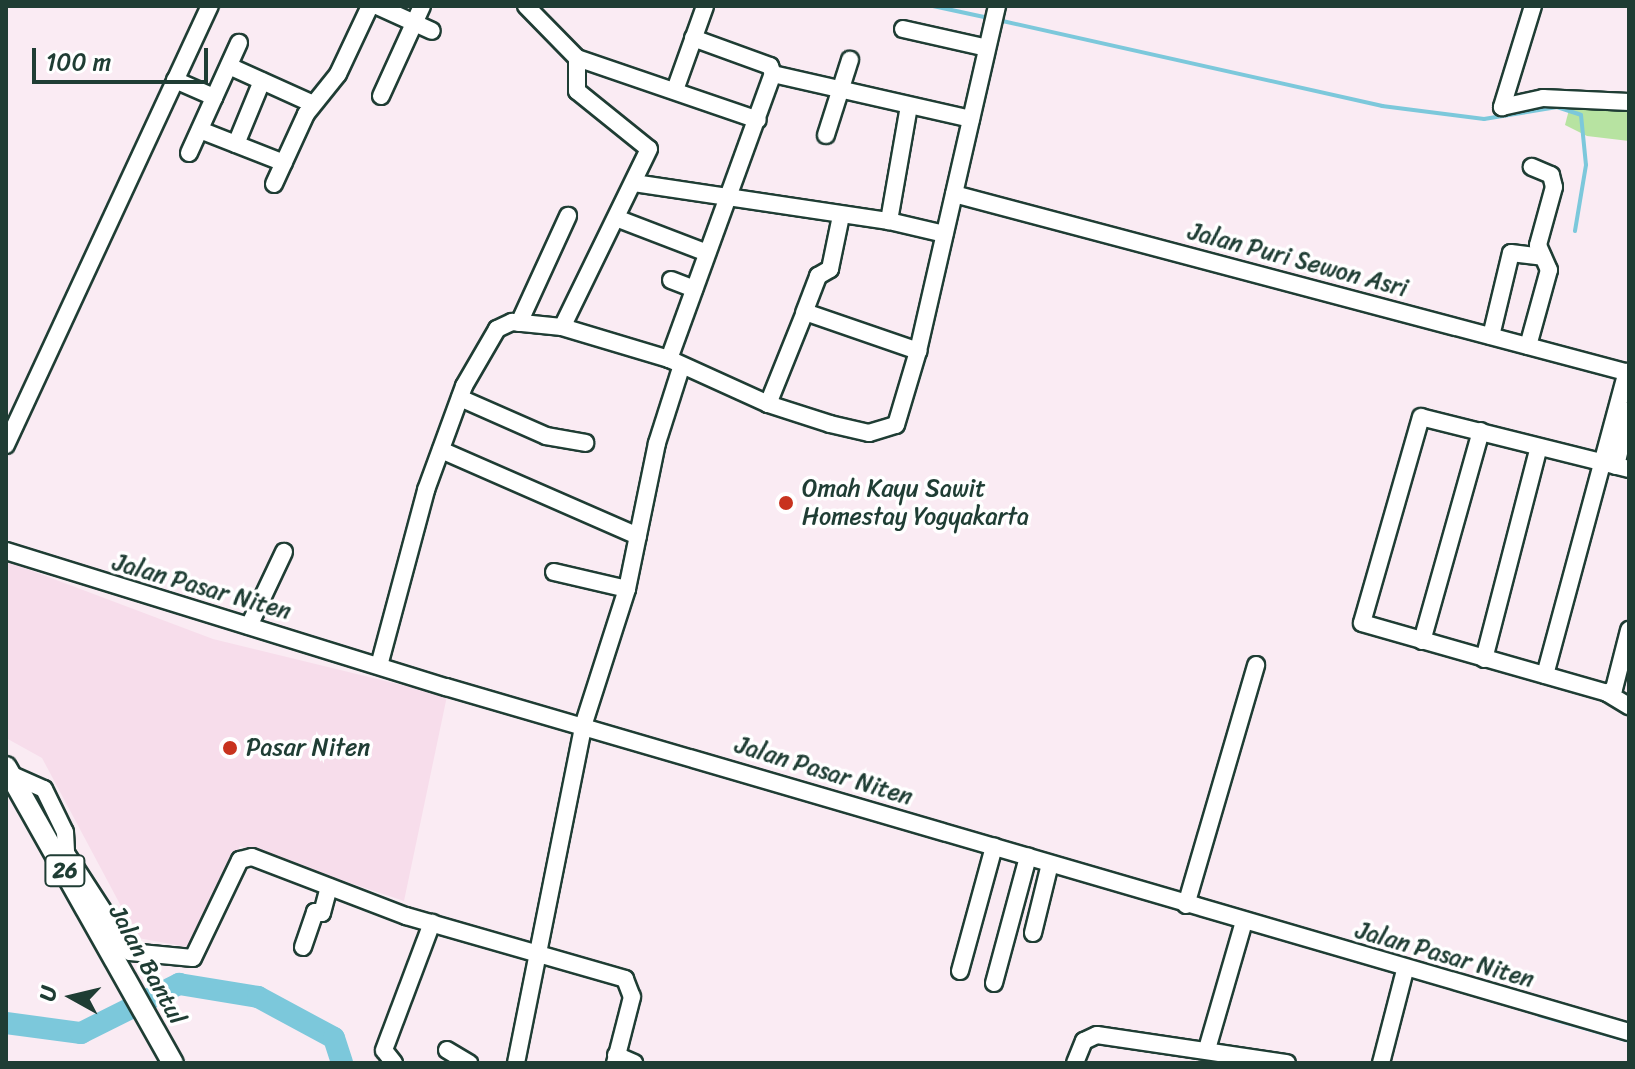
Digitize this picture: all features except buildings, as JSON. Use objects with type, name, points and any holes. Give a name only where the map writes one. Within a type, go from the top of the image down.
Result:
[{"type":"main road","name":"Jalan Bantul","points":[[8,771],[62,855],[173,1063]]},
{"type":"street","points":[[6,445],[210,6]]},
{"type":"street","points":[[274,184],[313,104],[338,74],[370,6]]},
{"type":"street","points":[[377,6],[432,31]]},
{"type":"street","points":[[381,96],[422,6]]},
{"type":"street","points":[[526,6],[577,58],[758,120]]},
{"type":"street","points":[[675,90],[705,6]]},
{"type":"street","points":[[1533,6],[1502,107],[1543,98],[1629,102]]},
{"type":"street","points":[[380,662],[441,450],[486,341],[497,329],[519,323],[562,327],[675,364],[768,404],[858,431],[892,430],[900,419],[918,351],[995,15]]},
{"type":"street","points":[[903,29],[987,48]]},
{"type":"street","points":[[516,1063],[584,723],[627,589],[657,443],[694,289],[773,74],[770,66],[693,38]]},
{"type":"street","points":[[189,153],[239,43]]},
{"type":"street","points":[[562,327],[634,183],[647,146],[577,91],[577,58]]},
{"type":"street","points":[[826,135],[850,60]]},
{"type":"street","points":[[229,66],[313,104]]},
{"type":"street","points":[[773,74],[971,119]]},
{"type":"street","points":[[175,80],[214,97]]},
{"type":"street","points":[[236,144],[262,81]]},
{"type":"street","points":[[889,221],[909,106]]},
{"type":"street","points":[[200,130],[284,163]]},
{"type":"street","points":[[1528,346],[1549,270],[1538,245],[1554,180],[1532,167]]},
{"type":"street","points":[[634,183],[889,221],[945,234]]},
{"type":"street","name":"Jalan Puri Sewon Asri","points":[[954,194],[1628,373]]},
{"type":"street","points":[[519,323],[568,216]]},
{"type":"street","points":[[768,404],[818,276],[830,269],[841,216]]},
{"type":"street","points":[[616,218],[707,253]]},
{"type":"street","points":[[1491,336],[1511,253],[1543,257]]},
{"type":"street","points":[[671,280],[694,289]]},
{"type":"street","points":[[804,313],[918,351]]},
{"type":"street","points":[[1545,675],[1616,466],[1617,436],[1626,405],[1628,373]]},
{"type":"street","points":[[460,398],[546,436],[585,443]]},
{"type":"street","points":[[1616,466],[1420,418],[1362,623],[1607,693],[1629,706]]},
{"type":"street","points":[[1422,641],[1481,431]]},
{"type":"street","points":[[1484,659],[1539,447]]},
{"type":"street","points":[[441,450],[638,536]]},
{"type":"street","name":"Jalan Pasar Niten","points":[[6,551],[249,626],[380,662],[446,687],[584,723],[1405,970],[1629,1032]]},
{"type":"street","points":[[249,626],[284,552]]},
{"type":"street","points":[[554,572],[627,589]]},
{"type":"street","points":[[1607,693],[1614,689],[1629,630]]},
{"type":"street","points":[[1186,905],[1256,665]]},
{"type":"street","points":[[960,971],[994,847]]},
{"type":"street","points":[[62,855],[124,946],[160,957],[193,958],[245,857],[432,923],[611,971],[630,984],[616,1059],[634,1063]]},
{"type":"street","points":[[994,983],[1028,857]]},
{"type":"street","points":[[1033,933],[1050,864]]},
{"type":"street","points":[[303,947],[315,912],[322,913],[329,887]]},
{"type":"street","points":[[1207,1049],[1244,922]]},
{"type":"street","points":[[394,1063],[384,1050],[432,923]]},
{"type":"street","points":[[1381,1063],[1405,970]]},
{"type":"street","points":[[1075,1063],[1084,1041],[1097,1035],[1287,1063]]},
{"type":"street","points":[[447,1050],[469,1063]]},
{"type":"shaded area","name":"Pasar Niten","points":[[6,561],[213,639],[447,696],[404,901],[240,846],[193,948],[138,938],[42,758],[6,738]]},
{"type":"green space","points":[[1571,102],[1629,105],[1629,141],[1587,136],[1565,125]]},
{"type":"waterway","points":[[933,6],[989,18]]},
{"type":"waterway","points":[[998,20],[1382,106],[1484,119],[1557,107],[1581,115],[1586,165],[1575,231]]},
{"type":"waterway","points":[[6,1023],[81,1033],[179,984],[258,997],[334,1038],[342,1063]]},
{"type":"waterway","points":[[1539,1015],[1629,1041]]},
{"type":"place","name":"Omah Kayu Sawit Homestay Yogyakarta","points":[[786,503]]},
{"type":"place","name":"Pasar Niten","points":[[230,748]]}]
